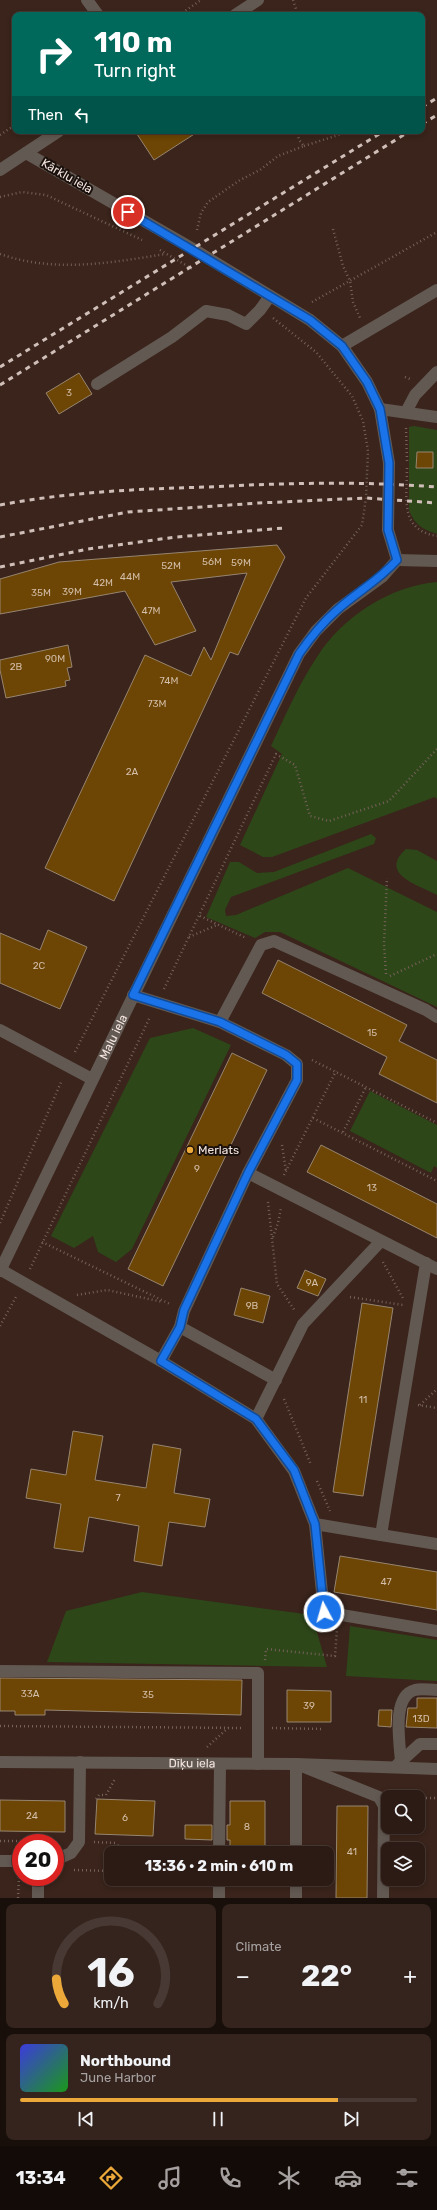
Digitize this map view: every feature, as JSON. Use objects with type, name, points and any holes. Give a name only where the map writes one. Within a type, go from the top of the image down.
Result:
[{"type":"street","points":[[87,0],[96,12]]},
{"type":"street","points":[[240,12],[258,0]]},
{"type":"street","points":[[0,170],[54,134]]},
{"type":"street","name":"Kārklu iela","points":[[26,153],[310,320],[342,346],[367,382],[380,409]]},
{"type":"street","points":[[342,346],[437,290]]},
{"type":"street","points":[[97,384],[172,337],[206,311],[228,315],[246,324],[260,310],[270,296]]},
{"type":"street","points":[[406,412],[415,395],[437,372]]},
{"type":"street","points":[[437,417],[380,409],[389,463],[388,530],[397,560],[437,561]]},
{"type":"street","name":"Malu iela","points":[[0,1271],[299,654],[316,631],[338,609],[382,577],[397,560]]},
{"type":"street","points":[[220,1022],[260,944],[274,941],[413,1004],[437,1017]]},
{"type":"street","points":[[133,995],[220,1022],[286,1055],[297,1064],[297,1080],[248,1173],[184,1310],[180,1327],[161,1361]]},
{"type":"street","points":[[0,1030],[92,1079]]},
{"type":"street","points":[[248,1173],[378,1244],[426,1263],[437,1269]]},
{"type":"street","points":[[256,1419],[303,1324],[378,1244]]},
{"type":"street","points":[[381,1535],[426,1263]]},
{"type":"street","points":[[0,1271],[24,1283],[161,1361],[256,1419],[294,1470],[315,1524],[324,1612],[437,1631]]},
{"type":"street","points":[[180,1327],[276,1380]]},
{"type":"street","points":[[315,1524],[437,1544]]},
{"type":"street","points":[[0,1671],[258,1674],[258,1764]]},
{"type":"street","points":[[398,1765],[398,1708],[404,1697],[414,1690],[437,1690]]},
{"type":"street","points":[[398,1765],[420,1744],[437,1744]]},
{"type":"street","name":"Dīķu iela","points":[[0,1762],[398,1765],[437,1769]]},
{"type":"street","points":[[64,1856],[71,1853],[79,1842],[80,1762]]},
{"type":"street","points":[[219,1846],[220,1764]]},
{"type":"street","points":[[296,1846],[296,1764],[379,1797],[384,1806],[383,1898]]},
{"type":"street","points":[[0,1861],[12,1861]]},
{"type":"street","points":[[38,1886],[38,1898]]},
{"type":"street","points":[[218,1898],[219,1886]]},
{"type":"street","points":[[296,1886],[296,1898]]},
{"type":"path","points":[[184,12],[202,0]]},
{"type":"path","points":[[293,0],[297,12]]},
{"type":"path","points":[[0,135],[12,127]]},
{"type":"path","points":[[298,134],[299,140],[304,146]]},
{"type":"path","points":[[197,230],[201,213],[208,202],[240,180],[260,170],[278,156],[342,134]]},
{"type":"path","points":[[0,197],[22,192],[46,195],[149,243]]},
{"type":"path","points":[[333,229],[343,266],[350,281],[353,302],[367,331]]},
{"type":"path","points":[[311,302],[437,232]]},
{"type":"path","points":[[154,247],[196,271]]},
{"type":"path","points":[[0,254],[46,265],[98,265],[166,254]]},
{"type":"path","points":[[0,257],[5,256]]},
{"type":"path","points":[[0,1223],[68,1066],[306,598],[362,525],[368,451],[363,421],[352,396],[316,352],[260,310]]},
{"type":"path","points":[[406,428],[406,500],[409,519],[417,529],[437,536]]},
{"type":"path","points":[[0,1326],[24,1283],[42,1242],[200,916],[276,754],[295,765],[310,816],[329,821],[389,801],[437,749]]},
{"type":"path","points":[[387,878],[384,944],[386,978],[437,954]]},
{"type":"path","points":[[200,916],[260,944]]},
{"type":"path","points":[[189,937],[217,925]]},
{"type":"path","points":[[297,1064],[313,1060],[437,1123]]},
{"type":"path","points":[[273,1238],[278,1223],[283,1191],[313,1118],[336,1072]]},
{"type":"path","points":[[343,1132],[366,1087]]},
{"type":"path","points":[[313,1118],[437,1181]]},
{"type":"path","points":[[265,1181],[273,1238],[277,1284],[303,1324]]},
{"type":"path","points":[[42,1242],[184,1310]]},
{"type":"path","points":[[332,1294],[407,1306],[378,1244]]},
{"type":"path","points":[[52,1299],[107,1290],[167,1302]]},
{"type":"path","points":[[276,1380],[314,1472]]},
{"type":"path","points":[[420,1405],[437,1389]]},
{"type":"path","points":[[316,1479],[330,1512],[335,1516]]},
{"type":"path","points":[[264,1664],[266,1649],[335,1656],[338,1615]]},
{"type":"path","points":[[0,1726],[324,1729]]},
{"type":"path","points":[[189,1763],[229,1728]]},
{"type":"path","points":[[425,1798],[437,1798]]},
{"type":"path","points":[[0,1841],[115,1843],[118,1846]]},
{"type":"path","points":[[69,1870],[104,1871]]},
{"type":"path","points":[[18,1898],[19,1886]]},
{"type":"green space","points":[[414,426],[437,430],[437,534],[420,526],[409,510],[409,427]]},
{"type":"green space","points":[[437,582],[437,799],[435,797],[272,857],[263,857],[240,845],[282,754],[271,746],[292,700],[327,642],[354,617],[385,597],[419,585]]},
{"type":"green space","points":[[371,834],[376,838],[374,844],[231,897],[225,910],[226,916],[236,915],[348,868],[437,912],[437,1007],[280,932],[265,932],[255,938],[206,917],[230,862],[239,862],[257,873],[274,872]]},
{"type":"green space","points":[[406,849],[417,850],[437,861],[437,895],[411,883],[398,872],[396,865]]},
{"type":"green space","points":[[193,1028],[231,1045],[132,1249],[116,1262],[98,1252],[93,1236],[74,1248],[51,1236],[150,1038]]},
{"type":"green space","points":[[370,1091],[437,1125],[437,1168],[434,1166],[431,1173],[350,1131]]},
{"type":"green space","points":[[142,1592],[312,1615],[327,1667],[47,1662],[66,1611]]},
{"type":"green space","points":[[350,1626],[437,1640],[437,1681],[346,1676]]},
{"type":"building","points":[[137,134],[194,134],[154,160]]},
{"type":"building","points":[[79,373],[92,394],[59,414],[46,393]]},
{"type":"building","points":[[417,452],[433,452],[433,468],[416,468]]},
{"type":"building","points":[[277,545],[285,557],[238,655],[230,652],[114,901],[45,868],[145,655],[191,676],[204,647],[211,660],[247,573],[171,582],[196,631],[155,645],[125,591],[0,614],[0,579],[59,562]]},
{"type":"building","points":[[68,645],[72,667],[67,668],[70,680],[65,681],[66,686],[6,698],[0,670],[0,660]]},
{"type":"building","points":[[48,930],[87,947],[60,1009],[0,983],[0,933],[40,950]]},
{"type":"building","points":[[278,960],[407,1025],[399,1041],[437,1060],[437,1103],[379,1074],[387,1057],[262,993]]},
{"type":"building","points":[[232,1053],[267,1070],[163,1286],[128,1269]]},
{"type":"building","points":[[321,1145],[437,1204],[437,1238],[307,1172]]},
{"type":"building","points":[[305,1270],[326,1279],[318,1296],[297,1288]]},
{"type":"building","points":[[241,1288],[270,1296],[263,1323],[234,1315]]},
{"type":"building","points":[[362,1303],[393,1308],[363,1496],[333,1492]]},
{"type":"building","points":[[73,1431],[103,1436],[95,1480],[146,1488],[153,1444],[181,1449],[174,1493],[210,1499],[205,1527],[169,1522],[162,1566],[134,1561],[139,1526],[89,1517],[83,1552],[54,1548],[61,1504],[26,1498],[31,1469],[66,1475]]},
{"type":"building","points":[[340,1556],[437,1572],[437,1610],[334,1592]]},
{"type":"building","points":[[0,1678],[242,1680],[241,1715],[45,1710],[45,1715],[15,1715],[15,1711],[0,1711]]},
{"type":"building","points":[[287,1690],[331,1691],[331,1722],[287,1722]]},
{"type":"building","points":[[417,1698],[437,1698],[437,1728],[406,1727],[408,1708],[417,1708]]},
{"type":"building","points":[[379,1710],[392,1710],[391,1727],[378,1726]]},
{"type":"building","points":[[97,1799],[155,1801],[153,1836],[95,1834]]},
{"type":"building","points":[[0,1800],[65,1801],[65,1832],[0,1831]]},
{"type":"building","points":[[230,1801],[265,1801],[265,1846],[230,1846],[230,1840],[227,1840],[227,1825],[230,1825]]},
{"type":"building","points":[[337,1806],[368,1806],[367,1898],[336,1898]]},
{"type":"building","points":[[185,1825],[212,1825],[212,1840],[185,1839]]},
{"type":"railway","points":[[425,105],[437,98]]},
{"type":"railway","points":[[425,122],[437,115]]},
{"type":"railway","points":[[0,367],[379,134]]},
{"type":"railway","points":[[0,385],[405,134]]},
{"type":"railway","points":[[0,505],[77,494],[265,484],[380,484],[437,487]]},
{"type":"railway","points":[[0,537],[128,512],[259,503],[366,498],[437,503]]},
{"type":"railway","points":[[0,567],[88,549],[176,537],[284,528]]},
{"type":"place","name":"Merlats","points":[[190,1150]]},
{"type":"route","points":[[128,212],[193,249],[310,320],[342,346],[367,382],[380,409],[385,431],[389,463],[388,530],[397,560],[382,577],[338,609],[316,631],[299,654],[133,995],[220,1022],[286,1055],[297,1064],[297,1080],[248,1173],[184,1310],[180,1327],[161,1361],[256,1419],[294,1470],[315,1524],[324,1612]]}]
